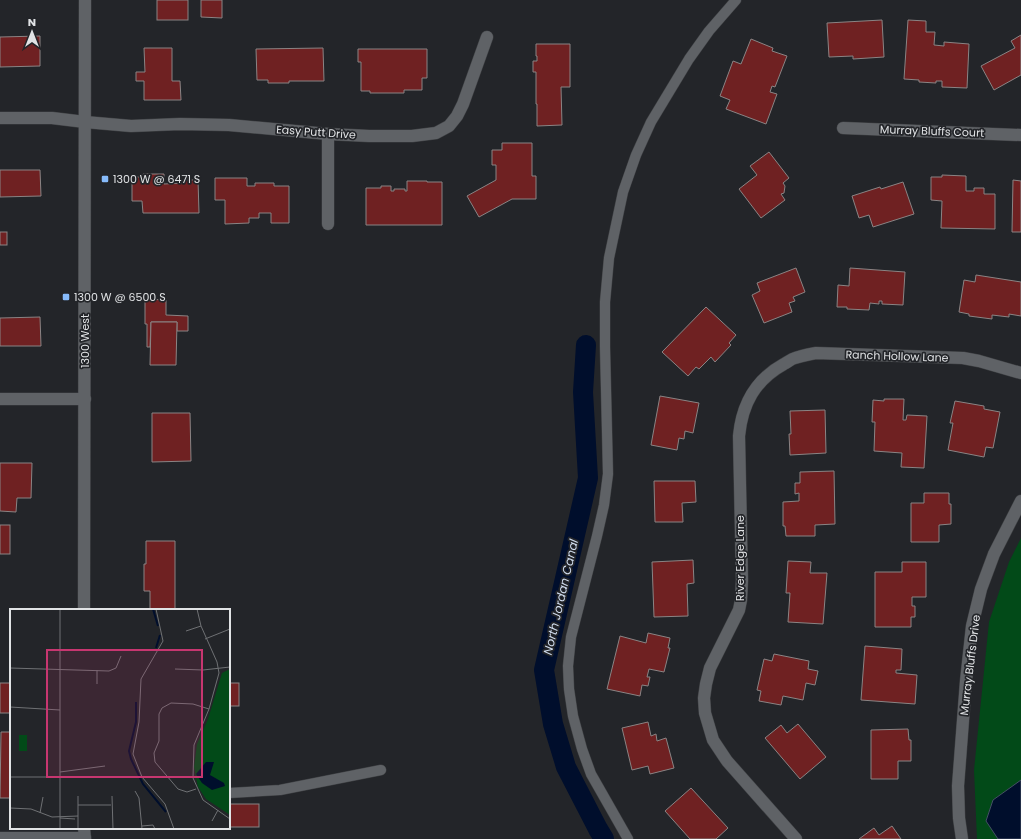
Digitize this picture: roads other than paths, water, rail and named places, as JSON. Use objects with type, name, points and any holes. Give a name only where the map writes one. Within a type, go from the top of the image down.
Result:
[{"type":"street","name":"1300 West","points":[[84,609],[85,0]]},
{"type":"street","name":"Easy Putt Drive","points":[[0,118],[52,118],[131,126],[180,124],[229,125],[328,134],[369,136],[412,136],[436,133],[449,126],[457,116],[463,104],[487,37]]},
{"type":"street","name":"Murray Bluffs Court","points":[[843,128],[1021,135]]},
{"type":"street","points":[[328,134],[328,224]]},
{"type":"street","name":"Ranch Hollow Lane","points":[[775,369],[794,358],[823,353],[963,358],[1021,373]]},
{"type":"street","name":"River Edge Lane","points":[[775,369],[758,385],[747,403],[740,425],[741,600],[739,610],[710,668],[704,698],[705,713],[713,740],[727,761],[796,839]]},
{"type":"street","points":[[0,398],[85,398]]},
{"type":"street","name":"Murray Bluffs Drive","points":[[962,839],[959,818],[958,786],[972,626],[981,589],[994,554],[1021,501]]},
{"type":"street","points":[[0,838],[84,835]]},
{"type":"lane","points":[[628,839],[591,774],[582,749],[573,716],[569,689],[568,666],[571,637],[597,536],[604,505],[608,474],[605,302],[609,258],[623,192],[636,155],[651,122],[689,59],[709,31],[736,0]]},
{"type":"lane","points":[[230,793],[280,790],[381,770]]},
{"type":"water","points":[[1021,780],[1021,839],[998,839],[986,821],[993,800]]},
{"type":"waterway","name":"North Jordan Canal","points":[[586,345],[583,392],[588,478],[544,670],[553,724],[566,767],[604,839]]},
{"type":"place","name":"1300 W @ 6471 S","points":[[105,179]]},
{"type":"place","name":"1300 W @ 6500 S","points":[[66,297]]}]
